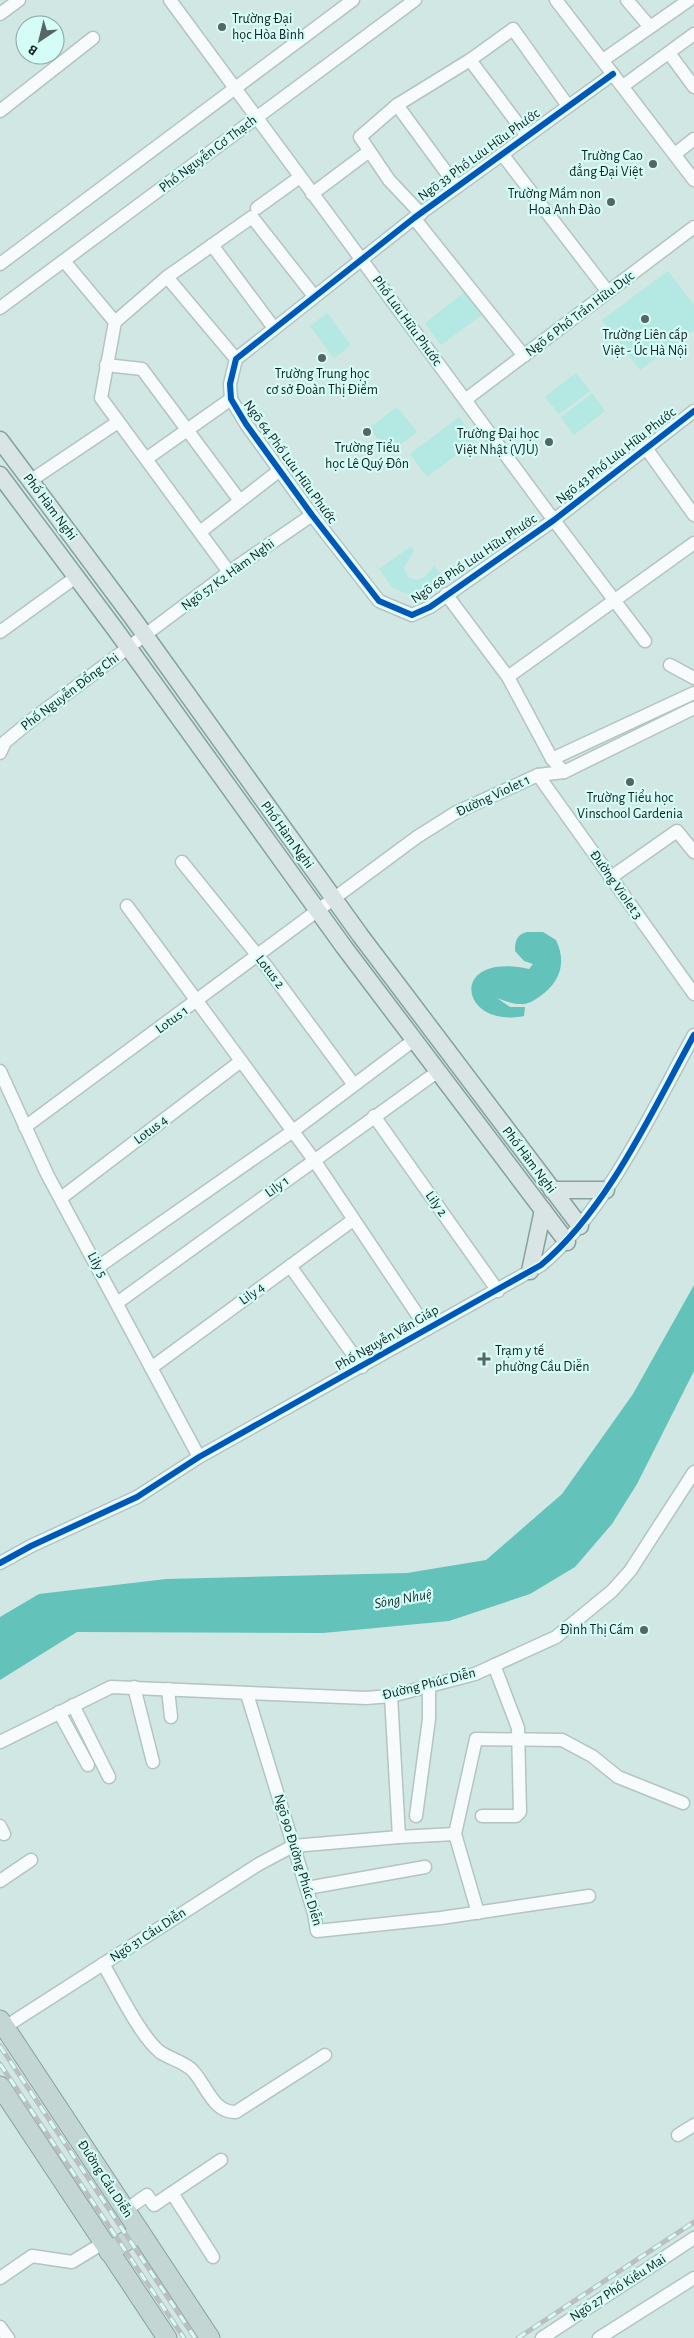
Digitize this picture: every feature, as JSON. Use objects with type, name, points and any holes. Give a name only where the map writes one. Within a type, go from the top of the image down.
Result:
[{"type":"highway","name":"Đường Cầu Diễn","points":[[2,2023],[210,2338]]},
{"type":"highway","points":[[0,2086],[163,2337]]},
{"type":"highway","points":[[106,2247],[140,2232]]},
{"type":"main road","name":"Phố Hàm Nghi","points":[[0,440],[334,898],[580,1226]]},
{"type":"main road","name":"Phố Hàm Nghi","points":[[0,475],[317,910],[437,1072],[567,1242]]},
{"type":"main road","points":[[552,1190],[606,1190]]},
{"type":"main road","points":[[530,1271],[543,1210]]},
{"type":"street","points":[[0,14],[19,0]]},
{"type":"street","name":"Phố Lưu Hữu Phước","points":[[170,0],[614,602],[646,641]]},
{"type":"street","points":[[0,264],[131,158],[236,88],[354,0]]},
{"type":"street","name":"Phố Nguyễn Cơ Thạch","points":[[0,308],[415,0]]},
{"type":"street","points":[[556,0],[694,180]]},
{"type":"street","points":[[628,0],[650,28]]},
{"type":"street","points":[[603,60],[689,0]]},
{"type":"street","points":[[524,356],[368,152],[360,137],[397,106],[514,30],[568,106]]},
{"type":"street","points":[[623,86],[694,34]]},
{"type":"street","points":[[0,111],[93,38]]},
{"type":"street","points":[[669,52],[694,87]]},
{"type":"street","points":[[470,60],[526,136]]},
{"type":"street","name":"Ngõ 33 Phố Lưu Hữu Phước","points":[[361,259],[526,136],[613,74]]},
{"type":"street","points":[[397,106],[457,187]]},
{"type":"street","points":[[674,154],[694,139]]},
{"type":"street","points":[[312,194],[368,152]]},
{"type":"street","points":[[502,154],[608,292]]},
{"type":"street","points":[[230,572],[101,398],[106,365],[115,322],[167,277],[255,213],[300,177]]},
{"type":"street","points":[[255,213],[314,296]]},
{"type":"street","name":"Ngõ 6 Phố Trần Hữu Dực","points":[[465,400],[694,227]]},
{"type":"street","points":[[212,245],[274,328]]},
{"type":"street","points":[[167,277],[236,359],[361,259]]},
{"type":"street","points":[[64,261],[115,322]]},
{"type":"street","name":"Ngõ 64 Phố Lưu Hữu Phước","points":[[236,359],[230,384],[231,399],[312,516],[379,601],[407,614]]},
{"type":"street","points":[[106,365],[142,369],[240,501]]},
{"type":"street","points":[[146,459],[231,399]]},
{"type":"street","name":"Ngõ 43 Phố Lưu Hữu Phước","points":[[554,520],[694,411]]},
{"type":"street","points":[[30,481],[118,422]]},
{"type":"street","points":[[646,448],[694,515]]},
{"type":"street","points":[[200,532],[280,470]]},
{"type":"street","name":"Ngõ 57 K2 Hàm Nghi","points":[[144,635],[230,572],[312,516]]},
{"type":"street","name":"Ngõ 68 Phố Lưu Hữu Phước","points":[[407,614],[412,616],[430,607],[554,520]]},
{"type":"street","points":[[508,677],[694,543]]},
{"type":"street","points":[[0,632],[76,577]]},
{"type":"street","points":[[446,594],[508,677],[552,758],[564,772]]},
{"type":"street","name":"Phố Nguyễn Đổng Chi","points":[[2,744],[144,635]]},
{"type":"street","points":[[670,665],[694,678]]},
{"type":"street","points":[[552,758],[694,693]]},
{"type":"street","name":"Đường Violet 1","points":[[317,910],[424,832],[455,813],[538,775],[564,772],[694,708]]},
{"type":"street","name":"Đường Violet 3","points":[[538,775],[694,994]]},
{"type":"street","points":[[610,878],[676,831],[694,852]]},
{"type":"street","name":"Lotus 2","points":[[182,862],[257,955],[354,1085]]},
{"type":"street","points":[[127,906],[314,1160],[427,1329]]},
{"type":"street","name":"Lotus 1","points":[[25,1127],[317,910]]},
{"type":"street","name":"Phố Nguyễn Văn Giáp","points":[[0,1564],[31,1546],[137,1497],[200,1457],[498,1291],[541,1265],[567,1242],[606,1190],[694,1035]]},
{"type":"street","points":[[98,1266],[293,1131],[414,1040]]},
{"type":"street","name":"Lotus 4","points":[[61,1198],[241,1061]]},
{"type":"street","name":"Lily 5","points":[[0,1071],[25,1127],[61,1198],[200,1457]]},
{"type":"street","name":"Lily 1","points":[[117,1303],[437,1072]]},
{"type":"street","name":"Lily 2","points":[[374,1116],[498,1291]]},
{"type":"street","name":"Lily 4","points":[[151,1368],[353,1220]]},
{"type":"street","points":[[290,1266],[362,1367]]},
{"type":"street","name":"Đường Phúc Diễn","points":[[0,1742],[111,1687],[344,1698],[391,1696],[476,1674],[556,1637],[612,1591],[646,1550],[694,1472]]},
{"type":"street","points":[[482,1816],[516,1816],[520,1812],[518,1728],[494,1665]]},
{"type":"street","points":[[416,1816],[428,1728],[429,1685]]},
{"type":"street","points":[[132,1687],[137,1730]]},
{"type":"street","points":[[132,1687],[153,1762]]},
{"type":"street","points":[[166,1689],[169,1717]]},
{"type":"street","name":"Ngõ 90 Đường Phúc Diễn","points":[[248,1694],[307,1888],[317,1931],[478,1913],[589,1896]]},
{"type":"street","points":[[391,1696],[399,1837]]},
{"type":"street","points":[[73,1705],[109,1778]]},
{"type":"street","points":[[58,1712],[88,1765]]},
{"type":"street","points":[[478,1913],[455,1834],[474,1740],[518,1738],[562,1740],[592,1756],[618,1777],[683,1803]]},
{"type":"street","points":[[293,1846],[455,1834]]},
{"type":"street","name":"Ngõ 31 Cầu Diễn","points":[[2,2023],[103,1964],[259,1864],[293,1846]]},
{"type":"street","points":[[0,1881],[31,1860]]},
{"type":"street","points":[[307,1888],[425,1867]]},
{"type":"street","points":[[103,1964],[145,2033],[159,2051],[192,2070],[220,2108],[227,2112],[236,2112],[325,2056]]},
{"type":"street","points":[[678,2135],[694,2125]]},
{"type":"street","points":[[126,2210],[147,2195],[154,2205],[221,2160]]},
{"type":"street","points":[[172,2193],[213,2257]]},
{"type":"street","name":"Ngõ 27 Phố Kiều Mai","points":[[542,2338],[694,2238]]},
{"type":"street","points":[[0,2278],[32,2256],[72,2262],[106,2247]]},
{"type":"street","points":[[598,2338],[694,2278]]},
{"type":"street","points":[[0,2327],[8,2338]]},
{"type":"shaded area","points":[[668,271],[694,305],[694,330],[640,370],[602,320]]},
{"type":"shaded area","points":[[469,289],[486,312],[441,345],[425,323]]},
{"type":"shaded area","points":[[327,313],[351,345],[334,358],[310,326]]},
{"type":"shaded area","points":[[576,373],[590,391],[559,414],[545,397]]},
{"type":"shaded area","points":[[592,393],[605,411],[574,435],[561,417]]},
{"type":"shaded area","points":[[397,407],[417,432],[389,453],[369,428]]},
{"type":"shaded area","points":[[459,417],[476,440],[427,477],[410,454]]},
{"type":"shaded area","points":[[411,546],[414,551],[404,568],[408,577],[420,579],[434,565],[443,578],[430,588],[409,595],[392,587],[379,569]]},
{"type":"water","points":[[543,932],[556,940],[561,957],[560,972],[557,979],[546,991],[528,1003],[514,1003],[497,998],[510,1007],[525,1007],[524,1016],[502,1017],[486,1012],[475,1002],[471,991],[474,979],[484,971],[503,966],[529,969],[533,964],[524,961],[515,951],[517,939],[521,934]]},
{"type":"water","name":"Sông Nhuệ","points":[[694,1285],[694,1371],[637,1484],[612,1524],[575,1567],[530,1594],[449,1621],[323,1633],[77,1632],[0,1680],[0,1617],[39,1594],[166,1579],[407,1573],[486,1560],[562,1494],[633,1394]]},
{"type":"railway","points":[[0,2046],[195,2338]]},
{"type":"railway","points":[[0,2064],[184,2338]]},
{"type":"railway","points":[[518,2338],[694,2222]]},
{"type":"cycle path","points":[[613,74],[414,218],[236,359],[230,384],[231,399],[246,424],[312,515],[379,601],[412,615],[430,607],[554,520],[694,411]]},
{"type":"cycle path","points":[[0,1563],[31,1546],[137,1497],[199,1457],[541,1265],[565,1242],[608,1188],[645,1126],[694,1035]]},
{"type":"place","name":"Trường Đại học Hòa Bình","points":[[222,27]]},
{"type":"place","name":"Trường Cao đẳng Đại Việt","points":[[653,164]]},
{"type":"place","name":"Trường Mầm non Hoa Anh Đào","points":[[611,202]]},
{"type":"place","name":"Trường Liên cấp Việt - Úc Hà Nội","points":[[645,319]]},
{"type":"place","name":"Trường Trung học cơ sở Đoàn Thị Điểm","points":[[322,358]]},
{"type":"place","name":"Trường Tiểu học Lê Quý Đôn","points":[[367,432]]},
{"type":"place","name":"Trường Đại học Việt Nhật (VJU)","points":[[549,442]]},
{"type":"place","name":"Trường Tiểu học Vinschool Gardenia","points":[[630,782]]},
{"type":"place","name":"Trạm y tế phường Cầu Diễn","points":[[484,1359]]},
{"type":"place","name":"Đình Thị Cấm","points":[[644,1630]]}]
